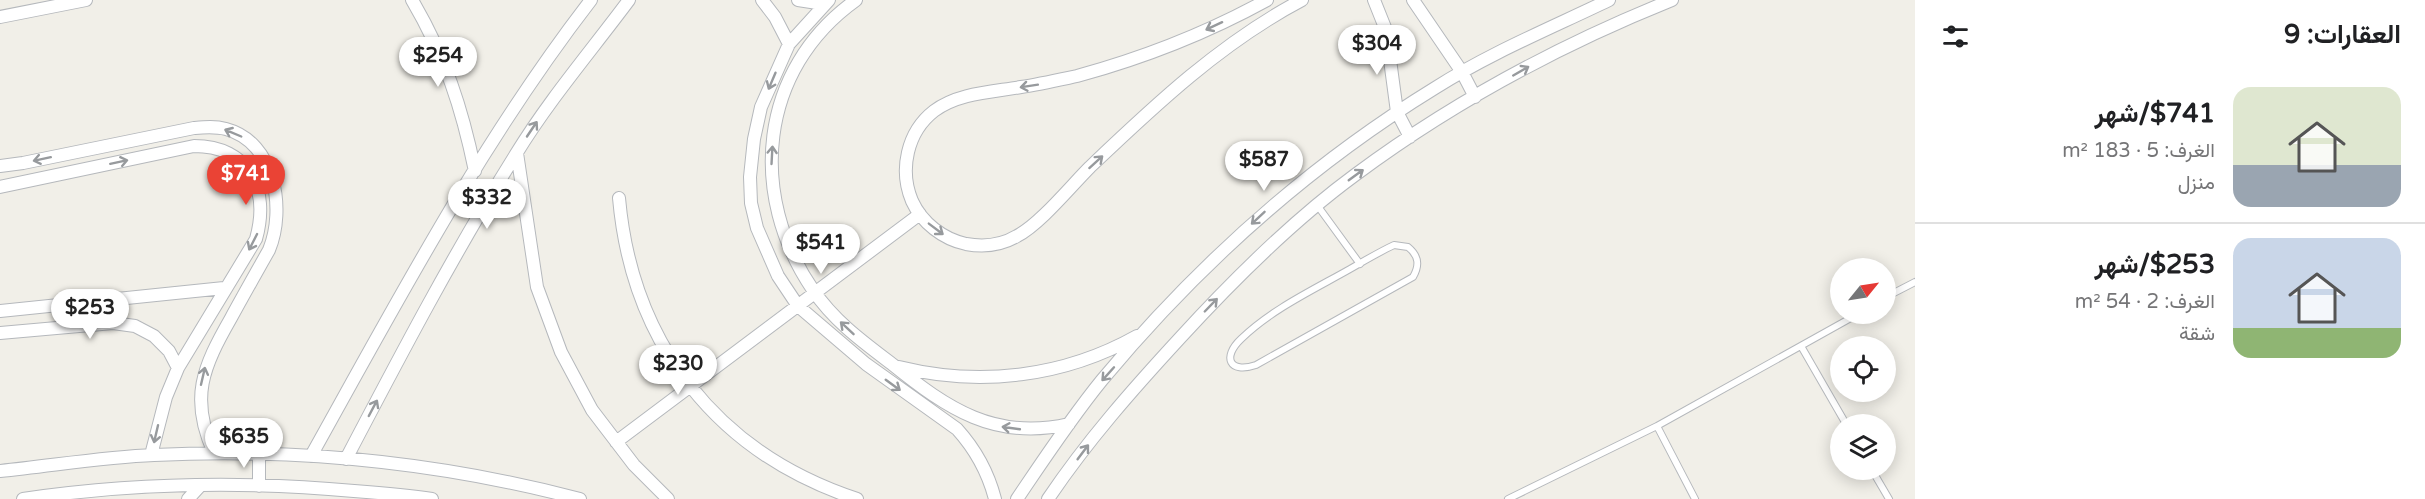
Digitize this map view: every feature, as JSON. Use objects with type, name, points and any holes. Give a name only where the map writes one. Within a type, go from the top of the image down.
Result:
[{"type":"street","points":[[0,17],[86,0]]},
{"type":"street","points":[[412,0],[432,34],[451,78],[465,124],[475,171]]},
{"type":"street","points":[[311,456],[424,253],[544,62],[591,0]]},
{"type":"street","points":[[345,459],[448,265],[517,153],[544,112],[629,0]]},
{"type":"street","points":[[762,0],[775,17],[789,44]]},
{"type":"street","points":[[798,0],[827,2]]},
{"type":"street","points":[[856,0],[818,35],[797,66],[782,101],[773,137],[771,176],[777,215],[796,264],[814,292],[856,337],[935,396],[978,420],[994,425],[1025,430],[1069,424]]},
{"type":"street","points":[[1267,0],[1187,38],[1111,66],[1041,84],[968,96],[944,105],[933,112],[916,130],[907,154],[905,166],[907,185],[920,214],[930,226],[957,242],[987,245],[1017,236],[1029,228],[1090,167],[1209,60],[1251,29],[1302,0]]},
{"type":"street","points":[[1374,0],[1386,30],[1397,112],[1410,137]]},
{"type":"street","points":[[1413,0],[1462,72],[1475,97]]},
{"type":"street","points":[[1017,499],[1101,381],[1146,331],[1279,199],[1358,138],[1462,72],[1609,0]]},
{"type":"street","points":[[1048,499],[1098,431],[1141,380],[1258,257],[1317,205],[1410,137],[1475,97],[1562,49],[1672,0]]},
{"type":"street","points":[[827,2],[789,44],[761,107],[752,160],[751,203],[757,228],[769,258],[798,306],[866,364],[957,429],[980,460],[995,499]]},
{"type":"street","points":[[0,166],[202,127],[228,129],[243,137],[256,150],[267,165],[274,182],[278,201],[276,235],[213,349],[205,369],[200,390],[200,412],[205,433],[214,453]]},
{"type":"street","points":[[0,187],[194,146],[209,146],[223,150],[237,157],[249,170],[257,186],[261,204],[261,222],[256,239],[224,288],[178,368],[166,397],[151,455]]},
{"type":"street","points":[[517,153],[537,287],[561,352],[592,410],[634,465],[668,499]]},
{"type":"street","points":[[619,198],[625,249],[639,297],[661,343],[689,385],[724,423],[765,456],[810,481],[857,499]]},
{"type":"street","points":[[616,442],[689,385],[920,214]]},
{"type":"street","points":[[0,311],[224,288]]},
{"type":"street","points":[[0,333],[113,323],[135,326],[154,336],[169,351],[178,368]]},
{"type":"street","points":[[894,366],[917,372],[964,377],[1024,375],[1059,368],[1104,353],[1146,331]]},
{"type":"street","points":[[0,471],[151,455],[259,453],[420,467],[522,484],[580,499]]},
{"type":"street","points":[[259,453],[259,486]]},
{"type":"street","points":[[23,499],[154,486],[259,486],[307,487],[432,499]]},
{"type":"street","points":[[188,499],[200,486]]},
{"type":"lane","points":[[1317,205],[1359,264]]},
{"type":"lane","points":[[1394,245],[1401,245],[1413,251],[1418,264],[1413,277],[1407,281],[1256,365],[1240,369],[1233,367],[1230,362],[1232,351],[1252,329],[1291,303],[1359,264],[1394,245]]},
{"type":"lane","points":[[1896,292],[1915,282]]},
{"type":"lane","points":[[1508,499],[1657,426],[1840,324]]},
{"type":"lane","points":[[1801,346],[1840,414]]},
{"type":"lane","points":[[1657,426],[1695,499]]},
{"type":"lane","points":[[1878,480],[1889,499]]}]
